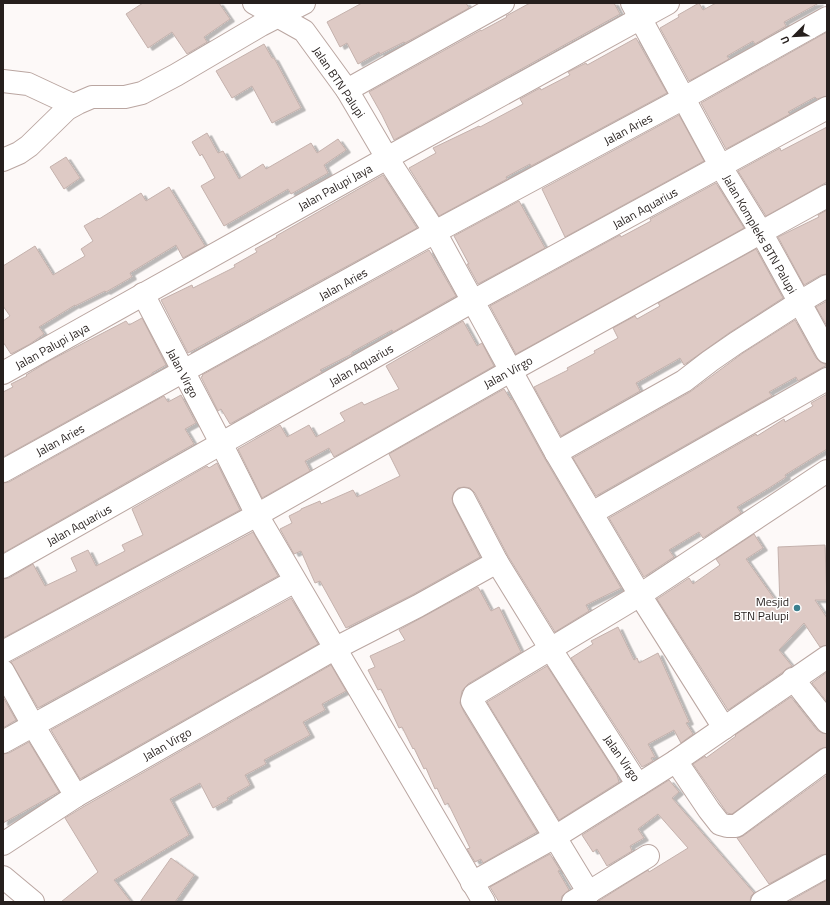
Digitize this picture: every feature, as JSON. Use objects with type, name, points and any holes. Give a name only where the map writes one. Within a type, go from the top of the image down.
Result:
[{"type":"street","name":"Jalan BTN Palupi","points":[[254,3],[304,31],[348,90],[387,158],[435,232],[512,370],[556,453],[640,595],[724,728]]},
{"type":"street","points":[[3,160],[29,146],[73,105],[92,97],[125,97],[142,93],[176,75],[261,25],[304,3]]},
{"type":"street","points":[[348,90],[503,3]]},
{"type":"street","name":"Jalan Palupi Jaya","points":[[3,373],[387,158],[637,11],[668,3]]},
{"type":"street","name":"Jalan Kompleks BTN Palupi","points":[[637,11],[721,167],[761,232],[827,352]]},
{"type":"street","points":[[684,98],[827,18]]},
{"type":"street","points":[[3,81],[28,84],[73,105]]},
{"type":"street","name":"Jalan Aries","points":[[3,472],[435,232],[684,98]]},
{"type":"street","name":"Jalan Kompleks BTN Palupi","points":[[721,167],[827,108]]},
{"type":"street","name":"Jalan Aquarius","points":[[3,567],[473,301],[721,167]]},
{"type":"street","name":"Jalan Virgo","points":[[3,652],[257,515],[512,370],[827,196]]},
{"type":"street","name":"Jalan Kompleks BTN Palupi","points":[[800,302],[827,286]]},
{"type":"street","name":"Jalan Virgo","points":[[143,294],[183,373],[222,444],[257,515],[294,581],[484,902]]},
{"type":"street","points":[[556,453],[684,381],[710,361],[800,302]]},
{"type":"street","points":[[592,513],[827,379]]},
{"type":"street","points":[[648,856],[581,897],[555,837],[472,701],[474,695],[640,595],[827,471]]},
{"type":"street","name":"Jalan Virgo","points":[[464,499],[497,562],[638,785],[676,761],[827,657]]},
{"type":"street","name":"Jalan Virgo","points":[[3,844],[76,796],[334,649],[418,606],[497,562]]},
{"type":"street","points":[[3,742],[294,581]]},
{"type":"street","points":[[3,671],[33,725],[76,796]]},
{"type":"street","points":[[793,679],[827,722]]},
{"type":"street","points":[[676,761],[720,824],[736,826],[827,759]]},
{"type":"street","points":[[472,882],[555,837],[638,785]]},
{"type":"street","points":[[766,901],[827,866]]},
{"type":"street","points":[[3,877],[33,902]]},
{"type":"building","points":[[143,3],[219,3],[230,19],[204,37],[207,42],[187,54],[172,32],[148,48],[126,14]]},
{"type":"building","points":[[362,3],[466,3],[469,8],[405,43],[404,42],[380,54],[379,52],[358,64],[347,43],[340,47],[327,22]]},
{"type":"building","points":[[530,3],[614,3],[620,14],[394,140],[369,92]]},
{"type":"building","points":[[699,3],[703,10],[716,3],[819,3],[784,22],[786,26],[755,44],[753,41],[727,56],[729,59],[689,81],[660,28],[679,17],[678,15]]},
{"type":"building","points":[[827,32],[827,96],[817,99],[815,97],[788,112],[790,114],[726,149],[701,103]]},
{"type":"building","points":[[636,38],[667,93],[531,166],[530,164],[506,177],[507,179],[439,216],[409,168],[436,153],[433,148],[479,126],[480,127],[523,104],[520,99],[540,88],[541,90],[570,75],[568,72],[586,63],[587,65],[589,64]]},
{"type":"building","points":[[264,44],[272,58],[274,58],[301,108],[272,123],[252,86],[232,98],[216,71]]},
{"type":"building","points":[[679,115],[704,161],[565,237],[542,189]]},
{"type":"building","points":[[827,127],[827,182],[766,216],[738,171],[780,148],[781,151]]},
{"type":"building","points":[[207,133],[218,153],[223,151],[239,179],[263,164],[266,169],[311,143],[317,153],[338,139],[346,150],[324,165],[328,173],[291,194],[288,189],[224,226],[201,186],[215,178],[202,154],[200,156],[192,142]]},
{"type":"building","points":[[66,157],[80,178],[64,189],[50,167]]},
{"type":"building","points":[[383,175],[417,228],[188,353],[161,300],[192,285],[193,288],[235,267],[234,265],[257,252],[255,249]]},
{"type":"building","points":[[716,183],[744,228],[516,354],[490,306],[620,235],[621,237],[651,221],[650,219]]},
{"type":"building","points":[[169,187],[205,246],[183,258],[176,245],[130,273],[132,277],[106,292],[105,291],[75,305],[39,327],[44,334],[30,344],[11,354],[3,342],[3,321],[10,316],[3,306],[3,266],[35,246],[53,275],[85,256],[81,249],[93,241],[84,226],[98,218],[99,219],[141,193],[146,201]]},
{"type":"building","points":[[519,201],[545,248],[478,284],[454,236]]},
{"type":"building","points":[[827,210],[827,274],[821,275],[804,285],[778,237],[819,217],[818,215]]},
{"type":"building","points":[[756,249],[783,298],[729,333],[684,365],[680,358],[636,383],[640,391],[561,436],[534,387],[568,370],[567,368],[595,353],[594,351],[618,338],[613,328],[635,316],[637,319],[660,306],[658,303]]},
{"type":"building","points":[[429,250],[456,296],[393,332],[392,330],[352,352],[352,354],[320,370],[322,372],[230,424],[221,409],[218,411],[201,377],[203,376],[202,375]]},
{"type":"building","points":[[827,301],[827,326],[816,307]]},
{"type":"building","points":[[142,318],[166,365],[3,457],[3,392],[13,387],[11,384],[27,376],[26,375],[49,361],[126,321],[129,325]]},
{"type":"building","points":[[795,320],[816,358],[820,362],[827,365],[798,381],[796,377],[769,392],[772,396],[596,496],[573,458],[690,392],[743,353]]},
{"type":"building","points":[[463,321],[477,346],[482,343],[494,366],[334,457],[329,448],[305,461],[310,471],[262,498],[238,449],[280,425],[287,437],[309,425],[316,437],[345,421],[340,413],[362,402],[364,405],[399,389],[386,366]]},
{"type":"building","points":[[504,389],[511,400],[512,399],[545,459],[621,588],[586,605],[589,611],[555,632],[508,556],[475,493],[470,488],[464,487],[458,488],[454,492],[452,498],[453,504],[480,557],[412,595],[346,628],[320,581],[315,583],[301,551],[294,554],[280,529],[292,523],[289,516],[301,509],[320,501],[321,504],[353,490],[357,497],[400,476],[389,454]]},
{"type":"building","points":[[827,394],[827,449],[785,475],[786,477],[769,488],[737,507],[741,513],[703,538],[699,532],[669,550],[674,557],[644,577],[609,518],[756,434],[757,436],[784,419],[785,422],[813,406],[811,403]]},
{"type":"building","points":[[181,395],[196,423],[185,429],[194,444],[3,553],[3,483],[9,482],[164,396],[168,402]]},
{"type":"building","points":[[217,463],[240,510],[3,638],[3,579],[9,578],[33,564],[45,586],[77,571],[71,558],[88,550],[96,566],[125,551],[122,545],[143,535],[132,509],[207,466],[209,468]]},
{"type":"building","points":[[253,532],[278,576],[38,708],[11,662]]},
{"type":"building","points":[[754,534],[763,548],[746,559],[780,607],[778,547],[825,545],[827,600],[815,600],[827,618],[827,645],[820,647],[804,623],[779,650],[792,666],[728,710],[657,599],[689,578],[693,584],[720,565],[716,559]]},
{"type":"building","points":[[478,587],[491,611],[499,607],[521,652],[468,684],[462,691],[460,703],[537,832],[483,863],[481,859],[475,862],[467,849],[470,848],[448,803],[445,805],[437,788],[435,789],[426,768],[424,769],[402,727],[399,728],[381,689],[378,690],[368,670],[375,667],[370,656],[405,640],[399,630]]},
{"type":"building","points":[[291,598],[318,644],[80,779],[51,730]]},
{"type":"building","points":[[618,627],[634,660],[637,658],[639,663],[658,653],[689,722],[686,723],[693,734],[681,743],[674,730],[648,744],[655,757],[651,758],[653,761],[642,767],[571,658],[593,644],[591,641]]},
{"type":"building","points":[[331,665],[346,691],[322,704],[325,710],[303,722],[310,735],[264,760],[266,764],[245,775],[250,785],[213,808],[200,783],[170,799],[189,835],[114,880],[131,902],[61,902],[98,872],[65,818]]},
{"type":"building","points":[[547,666],[617,775],[619,782],[559,820],[487,702]]},
{"type":"building","points":[[827,672],[827,702],[812,683]]},
{"type":"building","points":[[3,697],[16,720],[3,728]]},
{"type":"building","points":[[791,697],[817,730],[827,734],[827,747],[820,749],[732,814],[727,813],[693,764],[705,756],[706,758],[736,736],[735,735]]},
{"type":"building","points":[[29,742],[59,792],[3,823],[3,754],[9,753]]},
{"type":"building","points":[[827,775],[827,854],[821,855],[769,884],[737,838],[743,836]]},
{"type":"building","points":[[669,780],[679,792],[672,798],[754,893],[751,896],[750,902],[597,902],[648,870],[649,872],[688,848],[658,814],[638,829],[644,838],[630,846],[632,851],[607,866],[597,849],[593,852],[582,835]]},
{"type":"building","points":[[550,854],[560,870],[558,871],[569,890],[562,896],[561,902],[499,902],[490,887]]},
{"type":"building","points":[[171,858],[194,875],[175,902],[140,902]]},
{"type":"building","points":[[827,880],[827,902],[788,902]]},
{"type":"place","name":"Mesjid BTN Palupi","points":[[797,608]]}]
